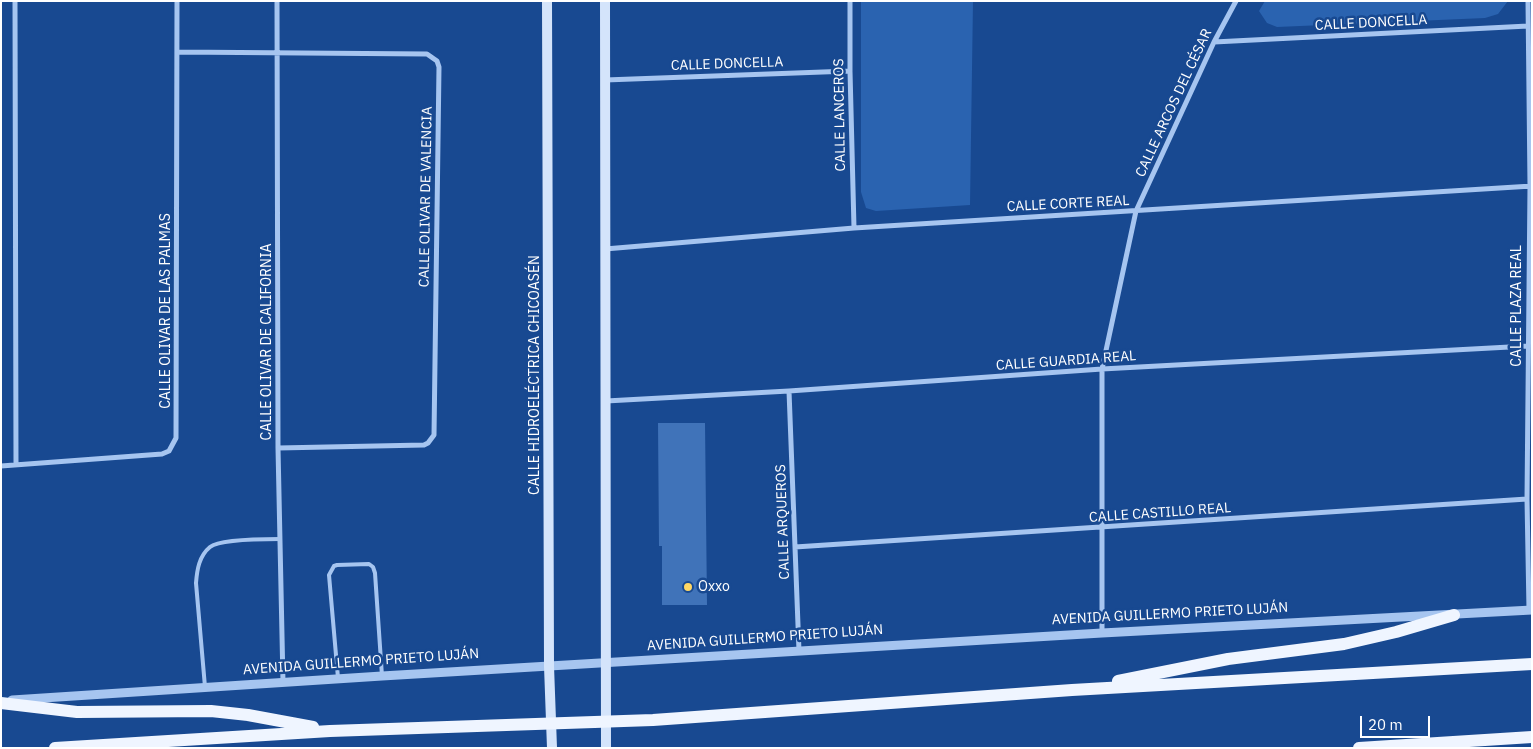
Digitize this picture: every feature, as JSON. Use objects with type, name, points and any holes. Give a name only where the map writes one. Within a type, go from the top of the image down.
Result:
[{"type":"main road","name":"CALLE HIDROELÉCTRICA CHICOASÉN","points":[[547,1],[549,666],[552,748]]},
{"type":"main road","points":[[605,1],[606,748]]},
{"type":"main road","points":[[1072,690],[1228,659],[1344,644],[1396,632],[1454,615]]},
{"type":"main road","points":[[55,748],[330,731],[606,723],[1072,690],[1532,664]]},
{"type":"main road","points":[[1,702],[78,712],[211,711],[248,715],[330,731]]},
{"type":"main road","points":[[1360,748],[1532,737]]},
{"type":"street","points":[[14,1],[16,465]]},
{"type":"street","name":"CALLE OLIVAR DE LAS PALMAS","points":[[1,466],[162,454],[169,451],[176,438],[177,1]]},
{"type":"street","name":"CALLE OLIVAR DE CALIFORNIA","points":[[277,1],[278,448],[283,682]]},
{"type":"street","name":"CALLE LANCEROS","points":[[850,1],[854,228]]},
{"type":"street","name":"CALLE ARCOS DEL CÉSAR","points":[[1102,633],[1102,369],[1136,211],[1214,42],[1236,1]]},
{"type":"street","name":"CALLE PLAZA REAL","points":[[1528,1],[1531,186],[1527,499],[1530,610]]},
{"type":"street","name":"CALLE DONCELLA","points":[[1214,42],[1528,26]]},
{"type":"street","name":"CALLE OLIVAR DE VALENCIA","points":[[177,52],[427,54],[432,56],[439,66],[434,435],[432,439],[424,444],[278,448]]},
{"type":"street","name":"CALLE DONCELLA","points":[[605,80],[850,70]]},
{"type":"street","name":"CALLE CORTE REAL","points":[[606,250],[854,228],[1531,186]]},
{"type":"street","name":"CALLE GUARDIA REAL","points":[[606,401],[789,391],[1102,369],[1528,346]]},
{"type":"street","name":"CALLE ARQUEROS","points":[[789,391],[799,651]]},
{"type":"street","name":"CALLE CASTILLO REAL","points":[[795,548],[1527,499]]},
{"type":"street","name":"AVENIDA GUILLERMO PRIETO LUJÁN","points":[[1,702],[382,676],[1102,633],[1530,610]]},
{"type":"lane","points":[[205,687],[196,583],[197,568],[201,557],[210,546],[221,542],[280,538]]},
{"type":"lane","points":[[338,679],[330,575],[334,566],[337,565],[369,564],[375,572],[382,676]]},
{"type":"shaded area","points":[[861,1],[973,1],[970,205],[876,211],[866,208],[861,192]]},
{"type":"shaded area","points":[[1265,1],[1508,1],[1498,14],[1485,18],[1277,27],[1267,23],[1259,11]]},
{"type":"building","points":[[658,423],[705,423],[707,605],[662,605],[662,546],[659,546]]},
{"type":"place","name":"Oxxo","points":[[688,587]]}]
